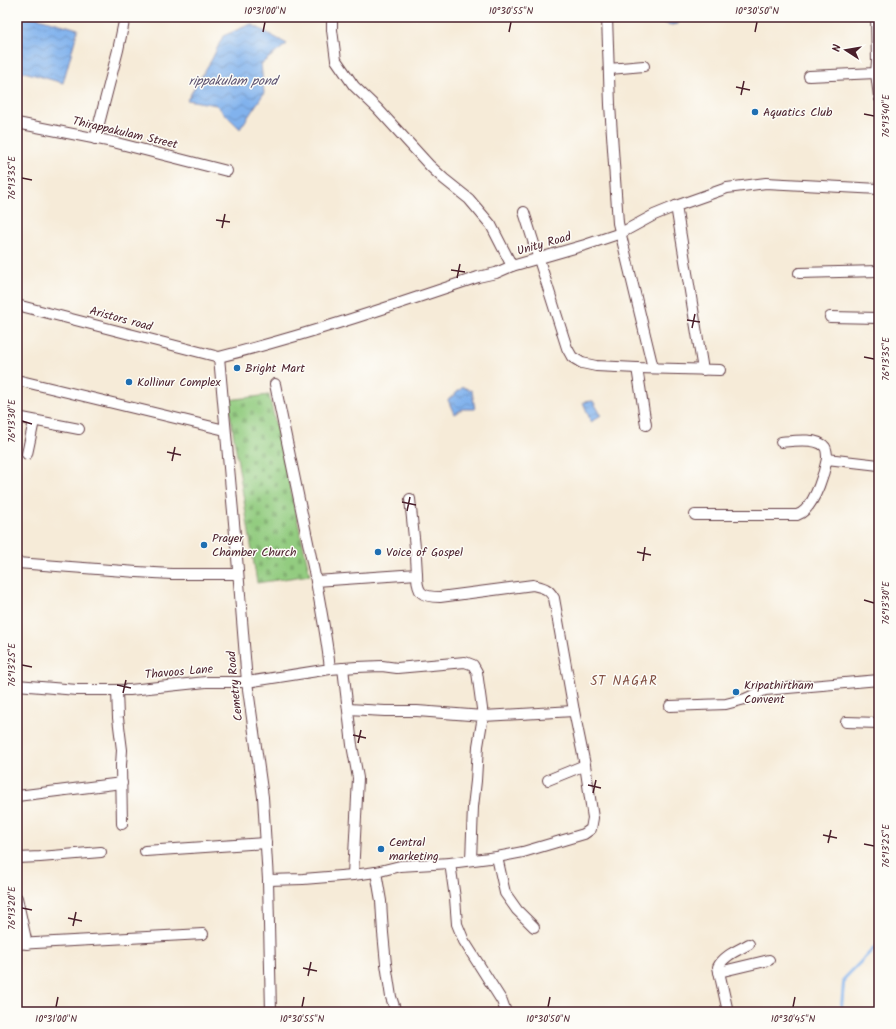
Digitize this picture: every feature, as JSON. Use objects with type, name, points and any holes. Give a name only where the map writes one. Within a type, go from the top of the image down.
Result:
[{"type":"street","points":[[95,139],[125,17]]},
{"type":"street","points":[[332,17],[332,30],[336,60],[354,86],[378,109],[430,166],[469,199],[492,225],[512,266]]},
{"type":"street","points":[[607,17],[610,105],[618,223],[653,368]]},
{"type":"street","points":[[876,17],[878,61],[876,73],[879,97]]},
{"type":"street","points":[[609,69],[644,66]]},
{"type":"street","points":[[809,76],[876,73]]},
{"type":"street","name":"Thirappakulam Street","points":[[17,123],[140,149],[227,171]]},
{"type":"street","name":"Unity Road","points":[[219,357],[348,321],[478,277],[496,273],[512,266],[586,245],[621,233],[654,215],[676,206],[727,188],[766,183],[879,189]]},
{"type":"street","points":[[676,206],[703,370]]},
{"type":"street","points":[[524,212],[567,348],[572,357],[582,363],[596,366],[720,370]]},
{"type":"street","points":[[799,273],[879,271]]},
{"type":"street","name":"Aristors road","points":[[17,305],[219,357]]},
{"type":"street","points":[[830,317],[879,318]]},
{"type":"street","name":"Cemetry Road","points":[[219,357],[247,682],[263,797],[268,880],[272,1012]]},
{"type":"street","points":[[637,368],[646,425]]},
{"type":"street","points":[[17,380],[225,430]]},
{"type":"street","points":[[275,384],[316,581],[327,639],[330,669]]},
{"type":"street","points":[[17,417],[79,429]]},
{"type":"street","points":[[27,454],[34,420]]},
{"type":"street","points":[[695,515],[797,515],[805,510],[823,478],[827,459],[826,447],[819,442],[811,440],[781,442]]},
{"type":"street","points":[[827,459],[879,465]]},
{"type":"street","points":[[268,880],[353,876],[400,866],[450,863],[497,857],[523,852],[576,837],[584,834],[591,828],[593,818],[585,765],[554,598],[550,591],[533,584],[440,597],[429,597],[421,593],[417,584],[416,557],[410,499]]},
{"type":"street","points":[[17,563],[172,574],[238,574]]},
{"type":"street","points":[[316,581],[417,574]]},
{"type":"street","name":"Thavoos Lane","points":[[17,686],[77,690],[130,690],[206,682],[247,682],[343,668],[382,666],[397,668],[465,662],[473,665],[477,672],[483,716],[478,746],[476,781],[472,807],[471,860]]},
{"type":"street","points":[[343,668],[352,745],[358,778],[353,876]]},
{"type":"street","points":[[670,706],[726,704],[745,699],[765,690],[879,680]]},
{"type":"street","points":[[118,690],[118,718],[122,750],[122,824]]},
{"type":"street","points":[[348,709],[418,711],[483,716],[574,711]]},
{"type":"street","points":[[846,722],[879,723]]},
{"type":"street","points":[[548,780],[585,765]]},
{"type":"street","points":[[17,796],[122,783]]},
{"type":"street","points":[[145,851],[266,843]]},
{"type":"street","points":[[17,858],[101,852]]},
{"type":"street","points":[[497,857],[505,892],[517,910],[534,927]]},
{"type":"street","points":[[450,863],[457,924],[464,941],[502,1001],[506,1012]]},
{"type":"street","points":[[376,872],[381,901],[386,964],[391,997],[396,1012]]},
{"type":"street","points":[[17,898],[22,944],[203,934]]},
{"type":"street","points":[[728,1012],[718,967],[725,958],[749,944]]},
{"type":"street","points":[[719,972],[769,960]]},
{"type":"green space","points":[[269,395],[310,575],[257,583],[228,400]]},
{"type":"water","points":[[21,17],[35,17],[78,29],[63,83],[17,70],[17,32]]},
{"type":"water","points":[[656,17],[680,17],[678,24],[671,25],[656,21]]},
{"type":"water","name":"rippakulam pond","points":[[251,24],[287,44],[261,64],[264,93],[240,129],[216,105],[187,100],[212,59],[223,36]]},
{"type":"water","points":[[463,387],[472,391],[475,409],[463,409],[454,414],[448,400]]},
{"type":"water","points":[[593,401],[601,415],[591,422],[583,402]]},
{"type":"waterway","points":[[841,1012],[844,979],[879,943]]},
{"type":"place","name":"Aquatics Club","points":[[755,112]]},
{"type":"place","name":"Bright Mart","points":[[237,368]]},
{"type":"place","name":"Kollinur Complex","points":[[129,382]]},
{"type":"place","name":"Prayer Chamber Church","points":[[204,545]]},
{"type":"place","name":"Voice of Gospel","points":[[378,552]]},
{"type":"place","name":"Kripathirtham Convent","points":[[736,692]]},
{"type":"place","name":"Central marketing","points":[[381,849]]},
{"type":"district","name":"ST NAGAR","points":[[624,681]]}]
